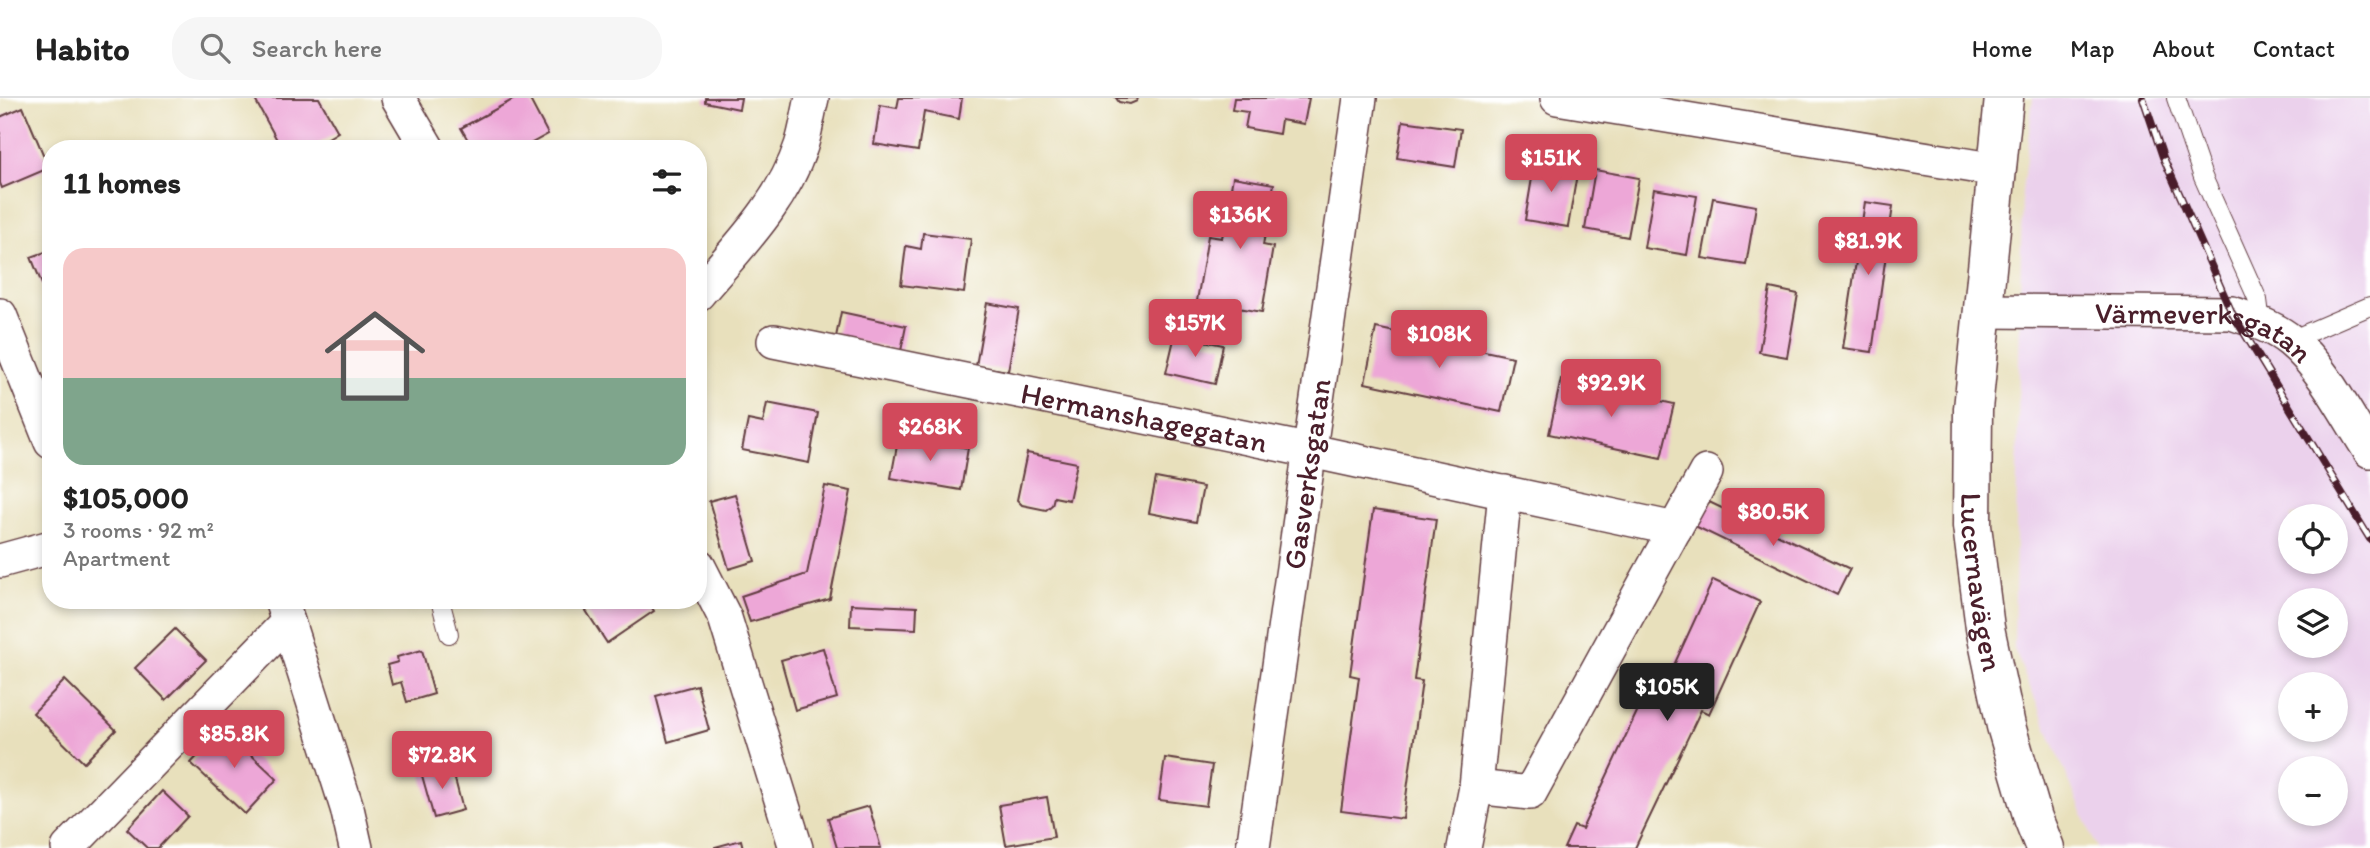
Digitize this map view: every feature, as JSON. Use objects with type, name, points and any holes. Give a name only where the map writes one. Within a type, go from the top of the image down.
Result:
[{"type":"street","points":[[398,98],[423,140]]},
{"type":"street","points":[[707,283],[760,221],[785,180],[801,146],[812,98]]},
{"type":"street","name":"Gasverksgatan","points":[[1253,848],[1360,98]]},
{"type":"street","points":[[1557,98],[1997,170]]},
{"type":"street","name":"Lucernavägen","points":[[2004,98],[1973,409],[1972,526],[1986,628],[2006,726],[2033,818],[2045,848]]},
{"type":"street","name":"Värmeverksgatan","points":[[1984,311],[2232,313],[2261,323],[2291,341],[2316,368],[2370,451]]},
{"type":"street","points":[[0,315],[42,420]]},
{"type":"street","name":"Hermanshagegatan","points":[[774,341],[1675,529]]},
{"type":"street","points":[[1476,787],[1530,793],[1706,472]]},
{"type":"street","points":[[1464,848],[1476,787],[1505,492]]},
{"type":"street","points":[[0,561],[42,549]]},
{"type":"street","points":[[707,583],[725,618],[796,848]]},
{"type":"street","points":[[68,848],[285,611]]},
{"type":"street","points":[[285,611],[347,808],[356,848]]},
{"type":"lane","points":[[2176,98],[2203,177],[2258,300],[2261,323]]},
{"type":"lane","points":[[2291,341],[2370,306]]},
{"type":"lane","points":[[442,609],[449,634]]},
{"type":"shaded area","points":[[2033,98],[2370,98],[2370,848],[2097,848],[2014,649],[2022,192]]},
{"type":"building","points":[[254,98],[319,98],[338,132],[325,140],[277,140]]},
{"type":"building","points":[[516,98],[529,98],[548,134],[537,140],[468,140],[461,128]]},
{"type":"building","points":[[705,98],[741,98],[739,109],[705,102]]},
{"type":"building","points":[[899,98],[962,98],[959,119],[924,112],[918,151],[874,144],[880,105],[897,108]]},
{"type":"building","points":[[1116,98],[1138,98],[1130,104],[1119,102]]},
{"type":"building","points":[[1234,98],[1309,98],[1304,124],[1281,120],[1279,134],[1245,128],[1248,112],[1232,110]]},
{"type":"building","points":[[23,107],[42,152],[42,171],[2,188],[0,183],[0,117]]},
{"type":"building","points":[[1403,121],[1461,129],[1455,167],[1397,158]]},
{"type":"building","points":[[1535,160],[1578,168],[1568,227],[1525,220]]},
{"type":"building","points":[[1595,170],[1639,178],[1628,237],[1585,229]]},
{"type":"building","points":[[1233,177],[1274,184],[1263,245],[1273,247],[1262,312],[1197,301],[1208,236],[1222,238]]},
{"type":"building","points":[[1654,189],[1697,196],[1687,255],[1644,248]]},
{"type":"building","points":[[1713,198],[1756,206],[1746,265],[1702,258]]},
{"type":"building","points":[[1865,202],[1893,206],[1872,352],[1843,348]]},
{"type":"building","points":[[923,233],[971,239],[964,293],[901,285],[906,246],[921,249]]},
{"type":"building","points":[[42,253],[42,284],[31,257]]},
{"type":"building","points":[[1770,288],[1798,294],[1787,357],[1759,352]]},
{"type":"building","points":[[987,303],[1019,309],[1008,371],[976,366]]},
{"type":"building","points":[[841,312],[906,326],[901,351],[836,337]]},
{"type":"building","points":[[1376,328],[1513,357],[1501,412],[1365,383]]},
{"type":"building","points":[[1175,335],[1223,345],[1215,384],[1166,373]]},
{"type":"building","points":[[1561,379],[1674,404],[1661,458],[1549,434]]},
{"type":"building","points":[[767,403],[818,413],[809,463],[742,450],[748,420],[763,423]]},
{"type":"building","points":[[899,435],[968,448],[961,490],[891,478]]},
{"type":"building","points":[[1027,453],[1077,463],[1069,500],[1054,497],[1052,505],[1046,510],[1022,505],[1017,500]]},
{"type":"building","points":[[1156,478],[1203,487],[1196,522],[1149,513]]},
{"type":"building","points":[[825,486],[851,491],[830,599],[750,622],[741,596],[807,574]]},
{"type":"building","points":[[735,494],[755,561],[729,569],[709,501]]},
{"type":"building","points":[[1707,501],[1850,569],[1837,595],[1695,526]]},
{"type":"building","points":[[1373,510],[1436,519],[1414,680],[1422,681],[1403,819],[1341,811],[1359,677],[1350,675]]},
{"type":"building","points":[[1713,580],[1760,602],[1709,714],[1701,710],[1635,848],[1564,848],[1574,826],[1582,829],[1651,682],[1663,689]]},
{"type":"building","points":[[851,604],[917,607],[916,629],[850,626]]},
{"type":"building","points":[[585,609],[653,609],[654,611],[607,643]]},
{"type":"building","points":[[175,629],[206,660],[166,700],[135,668]]},
{"type":"building","points":[[823,648],[837,698],[795,710],[781,660]]},
{"type":"building","points":[[422,650],[434,694],[407,702],[401,682],[392,685],[387,665],[398,662],[397,657]]},
{"type":"building","points":[[65,680],[116,730],[84,763],[33,713]]},
{"type":"building","points":[[697,685],[709,730],[668,742],[656,696]]},
{"type":"building","points":[[226,725],[247,744],[243,747],[277,779],[245,814],[191,763]]},
{"type":"building","points":[[1165,758],[1212,765],[1206,806],[1159,800]]},
{"type":"building","points":[[451,764],[463,810],[434,818],[421,772]]},
{"type":"building","points":[[162,791],[188,816],[158,848],[147,848],[127,829]]},
{"type":"building","points":[[1047,797],[1054,837],[1006,845],[999,805]]},
{"type":"building","points":[[869,806],[881,848],[837,848],[828,818]]},
{"type":"building","points":[[741,840],[743,848],[715,848],[715,847]]},
{"type":"railway","points":[[2143,98],[2163,157],[2232,313],[2370,539]]}]
